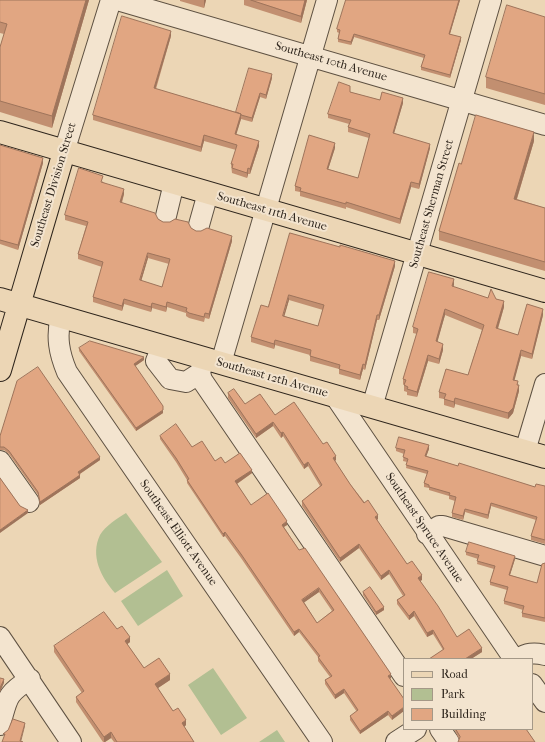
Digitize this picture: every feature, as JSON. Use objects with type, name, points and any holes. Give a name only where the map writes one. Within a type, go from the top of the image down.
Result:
[{"type":"main road","name":"Southeast 11th Avenue","points":[[0,132],[64,152],[545,291]]},
{"type":"main road","name":"Southeast Division Street","points":[[0,370],[10,301],[64,152]]},
{"type":"main road","name":"Southeast 12th Avenue","points":[[10,301],[162,346],[208,364],[335,396],[535,454]]},
{"type":"street","name":"Southeast Division Street","points":[[64,152],[111,0]]},
{"type":"street","name":"Southeast 10th Avenue","points":[[117,0],[146,4],[310,56],[545,125]]},
{"type":"street","points":[[327,0],[266,210],[202,380],[403,675]]},
{"type":"street","name":"Southeast Sherman Street","points":[[372,407],[491,0]]},
{"type":"street","points":[[166,216],[174,183]]},
{"type":"street","points":[[199,225],[208,193]]},
{"type":"street","name":"Southeast Elliott Avenue","points":[[61,316],[58,330],[59,348],[67,372],[322,742]]},
{"type":"street","points":[[162,346],[156,361],[170,379],[186,382],[208,364]]},
{"type":"street","points":[[535,454],[545,384]]},
{"type":"street","name":"Southeast Spruce Avenue","points":[[335,396],[427,534],[515,658]]},
{"type":"street","points":[[0,461],[29,502]]},
{"type":"street","points":[[427,534],[439,526],[443,526],[545,556]]},
{"type":"street","points":[[0,637],[30,679],[71,742]]},
{"type":"street","points":[[518,658],[526,654],[538,653],[545,655]]},
{"type":"street","points":[[0,725],[9,695],[13,690],[30,679]]},
{"type":"street","points":[[533,685],[545,702]]},
{"type":"street","points":[[396,742],[414,730]]},
{"type":"street","points":[[441,730],[449,742]]},
{"type":"green space","points":[[126,513],[162,562],[115,593],[105,580],[98,566],[96,551],[97,543],[105,528]]},
{"type":"green space","points":[[167,570],[183,596],[138,626],[121,601]]},
{"type":"green space","points":[[213,668],[247,718],[221,735],[188,685]]},
{"type":"green space","points":[[277,730],[285,742],[259,742]]},
{"type":"building","points":[[0,0],[86,0],[52,116],[0,101],[0,47],[7,24],[0,22]]},
{"type":"building","points":[[251,0],[305,0],[301,16]]},
{"type":"building","points":[[346,0],[459,0],[449,34],[461,37],[450,75],[421,67],[425,55],[354,34],[351,42],[338,39],[340,30],[337,29]]},
{"type":"building","points":[[507,5],[545,17],[545,94],[486,77]]},
{"type":"building","points":[[122,16],[171,31],[154,88],[241,114],[235,134],[259,141],[250,169],[248,168],[247,173],[232,168],[233,164],[231,164],[237,145],[204,135],[201,147],[93,115]]},
{"type":"building","points":[[249,68],[272,74],[266,95],[260,93],[252,118],[236,112]]},
{"type":"building","points":[[339,82],[350,86],[350,92],[380,100],[382,92],[403,98],[393,133],[430,144],[419,184],[411,182],[400,219],[346,202],[346,204],[300,191],[301,188],[295,186],[309,135],[335,143],[327,169],[358,178],[370,134],[348,127],[351,120],[328,114]]},
{"type":"building","points":[[476,115],[534,132],[514,199],[545,208],[545,262],[439,231],[459,163],[461,164]]},
{"type":"building","points":[[0,145],[43,158],[18,245],[0,240]]},
{"type":"building","points":[[79,168],[103,176],[101,182],[124,189],[120,202],[155,213],[158,219],[163,222],[170,222],[175,219],[188,222],[191,228],[196,231],[201,231],[207,228],[232,236],[209,314],[205,313],[204,317],[189,313],[186,311],[187,308],[167,302],[166,307],[152,303],[151,307],[124,299],[122,306],[93,297],[103,262],[78,254],[88,222],[65,215]],"holes":[[[148,253],[170,259],[162,287],[140,280]]]},
{"type":"building","points":[[290,233],[340,247],[340,245],[395,261],[379,315],[377,315],[365,365],[363,364],[360,375],[339,369],[340,365],[310,356],[311,350],[275,340],[274,344],[251,337],[261,305],[268,307]],"holes":[[[289,295],[324,305],[318,326],[283,316]]]},
{"type":"building","points":[[429,272],[454,279],[452,286],[488,298],[491,289],[496,299],[504,301],[496,328],[518,335],[527,304],[543,309],[532,354],[521,350],[513,380],[518,381],[517,385],[519,385],[513,408],[508,413],[455,398],[454,402],[444,399],[446,394],[439,392],[446,369],[468,375],[484,325],[445,309],[436,341],[443,344],[439,359],[428,355],[417,392],[407,389],[408,387],[404,385],[406,380],[403,379],[418,329],[413,327]]},
{"type":"building","points":[[90,341],[144,357],[134,364],[163,406],[163,410],[136,428],[79,348]]},
{"type":"building","points":[[38,367],[100,457],[78,472],[80,475],[40,502],[38,492],[9,451],[4,447],[0,447],[0,436],[17,381]]},
{"type":"building","points":[[234,389],[245,404],[260,394],[275,415],[294,402],[323,444],[327,442],[336,456],[333,458],[364,503],[368,500],[378,515],[375,517],[407,564],[412,561],[422,575],[418,578],[438,606],[457,637],[469,629],[482,648],[467,658],[430,658],[444,649],[433,630],[427,633],[414,611],[409,616],[397,600],[405,595],[389,570],[381,576],[359,544],[340,558],[302,501],[322,485],[308,462],[304,465],[283,432],[281,433],[273,422],[256,434],[228,393]]},
{"type":"building","points":[[176,424],[192,447],[202,441],[215,461],[221,457],[225,463],[240,453],[252,470],[235,481],[251,505],[268,493],[287,521],[282,525],[299,550],[305,548],[391,674],[388,676],[403,698],[403,708],[392,716],[388,711],[360,731],[350,716],[358,710],[344,689],[335,695],[325,680],[332,676],[318,657],[320,656],[299,629],[294,632],[241,554],[225,532],[223,534],[187,480],[189,479],[160,436]],"holes":[[[319,588],[334,610],[317,623],[302,600]]]},
{"type":"building","points":[[399,437],[429,445],[425,456],[458,466],[459,463],[535,487],[536,484],[545,486],[545,540],[531,536],[537,517],[491,503],[488,515],[465,509],[463,516],[452,513],[456,497],[449,495],[450,493],[429,487],[429,485],[424,483],[428,471],[406,465],[408,459],[403,457],[405,450],[396,448]]},
{"type":"building","points":[[0,478],[20,506],[28,510],[0,530]]},
{"type":"building","points":[[469,542],[515,556],[509,575],[537,583],[542,564],[545,563],[545,618],[522,613],[524,606],[504,601],[508,587],[490,582],[495,566],[477,561],[479,555],[466,552]]},
{"type":"building","points":[[370,587],[384,607],[376,612],[363,592]]},
{"type":"building","points":[[104,612],[117,629],[122,626],[130,637],[125,641],[144,668],[159,658],[170,674],[155,684],[173,711],[178,708],[186,720],[182,723],[194,742],[117,742],[111,732],[104,737],[76,697],[84,691],[54,646]]},
{"type":"building","points":[[0,678],[4,679],[0,688]]},
{"type":"building","points":[[13,719],[25,723],[20,741],[23,742],[2,742],[5,734],[3,734],[8,730]]},
{"type":"building","points":[[456,730],[527,730],[535,742],[458,742],[460,737]]}]
